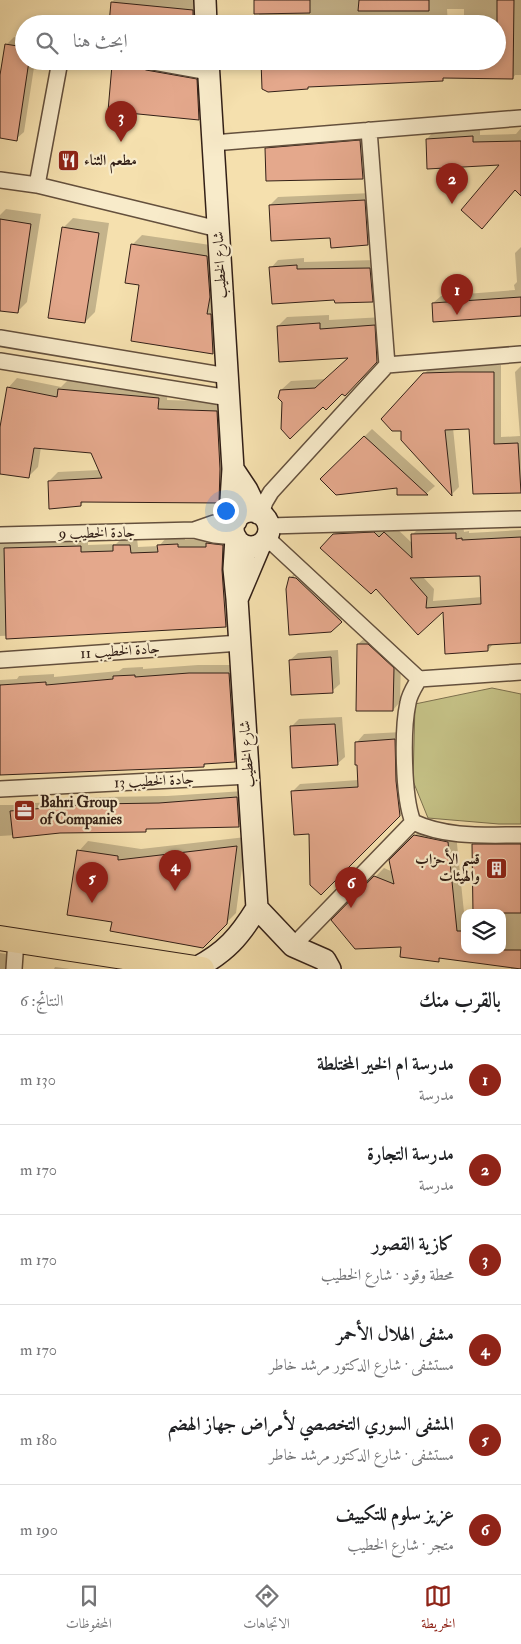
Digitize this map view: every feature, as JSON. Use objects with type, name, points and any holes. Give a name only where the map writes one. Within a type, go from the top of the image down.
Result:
[{"type":"main road","points":[[205,0],[206,15]]},
{"type":"main road","name":"شارع الخطيب","points":[[209,70],[233,468],[231,500],[235,529],[234,569],[238,599],[257,908]]},
{"type":"main road","name":"شارع الخطيب","points":[[233,468],[247,490],[263,527],[238,599]]},
{"type":"main road","points":[[245,513],[263,527],[255,547],[246,546],[238,542],[235,529],[245,513]]},
{"type":"main road","points":[[8,939],[199,969],[226,950],[241,934],[257,908],[293,946],[325,960],[330,969]]},
{"type":"street","points":[[37,185],[58,70]]},
{"type":"street","points":[[213,143],[521,118]]},
{"type":"street","points":[[368,130],[387,365]]},
{"type":"street","points":[[0,180],[37,185],[218,229]]},
{"type":"street","points":[[0,338],[227,376]]},
{"type":"street","points":[[263,527],[265,502],[271,492],[387,365],[521,354]]},
{"type":"street","points":[[0,361],[228,398]]},
{"type":"street","points":[[263,527],[521,518]]},
{"type":"street","points":[[263,527],[419,679],[521,672]]},
{"type":"street","name":"جادة الخطيب 9","points":[[0,535],[194,530],[214,535],[235,529]]},
{"type":"street","name":"جادة الخطيب 11","points":[[0,660],[240,643]]},
{"type":"street","points":[[419,679],[408,702],[404,753],[408,810],[413,822],[427,828],[468,836],[521,835]]},
{"type":"street","name":"جادة الخطيب 13","points":[[0,789],[248,776]]},
{"type":"street","points":[[293,946],[413,822]]},
{"type":"street","points":[[8,939],[14,969]]},
{"type":"shaded area","points":[[492,688],[521,694],[521,824],[428,818],[413,781],[415,704]]},
{"type":"building","points":[[254,0],[310,0],[310,13],[254,14]]},
{"type":"building","points":[[359,0],[429,0],[429,11],[358,11]]},
{"type":"building","points":[[497,0],[514,0],[513,79],[443,78],[443,81],[308,87],[308,89],[268,92],[262,89],[261,70],[506,70],[506,15],[497,15]]},
{"type":"building","points":[[111,2],[193,10],[193,15],[110,15]]},
{"type":"building","points":[[5,44],[15,46],[15,70],[28,70],[17,141],[0,138],[0,75]]},
{"type":"building","points":[[112,70],[146,70],[197,79],[199,120],[108,111]]},
{"type":"building","points":[[473,136],[473,142],[521,141],[521,196],[515,190],[482,229],[461,210],[499,165],[427,169],[426,139]]},
{"type":"building","points":[[360,140],[363,179],[266,181],[265,148]]},
{"type":"building","points":[[365,200],[368,245],[331,248],[330,238],[271,241],[269,205]]},
{"type":"building","points":[[0,219],[31,224],[18,313],[0,311]]},
{"type":"building","points":[[62,227],[99,233],[85,323],[48,318]]},
{"type":"building","points":[[131,244],[207,256],[210,297],[207,314],[211,314],[213,354],[131,341],[139,285],[125,283]]},
{"type":"building","points":[[297,265],[297,269],[370,268],[373,302],[335,303],[334,300],[272,304],[269,267]]},
{"type":"building","points":[[521,297],[521,316],[433,322],[432,303]]},
{"type":"building","points":[[320,323],[320,329],[375,325],[377,362],[345,396],[342,394],[326,410],[323,407],[290,439],[281,429],[282,402],[278,398],[280,390],[315,388],[348,358],[279,362],[277,326]]},
{"type":"building","points":[[494,372],[494,444],[518,443],[521,493],[473,494],[469,429],[445,430],[452,496],[401,440],[401,431],[392,431],[381,419],[423,373]]},
{"type":"building","points":[[7,387],[57,397],[58,389],[159,398],[158,409],[217,411],[220,469],[219,503],[81,502],[81,506],[49,509],[48,481],[102,478],[91,453],[34,448],[29,478],[0,474],[0,427]]},
{"type":"building","points":[[364,436],[428,495],[397,495],[397,488],[336,495],[320,479]]},
{"type":"building","points":[[374,532],[379,537],[384,532],[412,558],[411,534],[456,533],[456,539],[462,538],[462,540],[521,537],[521,643],[488,645],[488,651],[445,654],[443,612],[418,635],[376,589],[371,594],[320,548],[333,534]],"holes":[[[480,576],[481,604],[426,608],[427,597],[410,578]]]},
{"type":"building","points":[[206,543],[223,545],[222,570],[226,627],[6,639],[4,548],[81,546],[81,552],[113,551],[113,545],[130,545],[131,553],[158,552],[157,545],[178,544],[178,547],[206,547]]},
{"type":"building","points":[[289,577],[296,578],[342,622],[331,632],[289,635],[286,589]]},
{"type":"building","points":[[357,644],[368,644],[394,668],[393,711],[356,711]]},
{"type":"building","points":[[331,657],[333,693],[291,695],[289,660]]},
{"type":"building","points":[[189,673],[229,673],[235,762],[204,764],[204,767],[0,775],[0,685],[46,682],[46,685],[113,679],[113,676],[135,675],[135,677]]},
{"type":"building","points":[[335,724],[338,765],[292,768],[290,726]]},
{"type":"building","points":[[395,739],[396,781],[400,816],[321,895],[310,885],[309,834],[294,835],[291,791],[358,787],[357,765],[355,765],[355,742]]},
{"type":"building","points":[[237,797],[239,827],[146,829],[146,832],[60,833],[13,838],[10,811],[95,804],[159,803]]},
{"type":"building","points":[[414,835],[448,842],[457,931],[461,931],[461,954],[506,954],[506,950],[521,950],[521,969],[439,958],[439,962],[400,957],[401,947],[355,949],[331,920],[374,876],[394,884],[389,860]]},
{"type":"building","name":"قسم الأحزاب والهيئات","points":[[472,844],[521,844],[521,913],[506,913],[506,909],[473,909]]},
{"type":"building","points":[[237,846],[227,924],[203,948],[110,931],[112,922],[67,915],[77,850],[118,856],[118,860]]},
{"type":"place","name":"كازية القصور","points":[[121,142]]},
{"type":"place","name":"مطعم الثناء","points":[[68,160]]},
{"type":"place","name":"مدرسة التجارة","points":[[452,204]]},
{"type":"place","name":"مدرسة ام الخير المختلطة","points":[[457,315]]},
{"type":"place","name":"Bahri Group of Companies","points":[[24,811]]},
{"type":"place","name":"قسم الأحزاب والهيئات","points":[[496,868]]},
{"type":"place","name":"مشفى الهلال الأحمر","points":[[175,891]]},
{"type":"place","name":"المشفى السوري التخصصي لأمراض جهاز الهضم","points":[[92,903]]},
{"type":"place","name":"عزيز سلوم للتكييف","points":[[351,908]]}]
